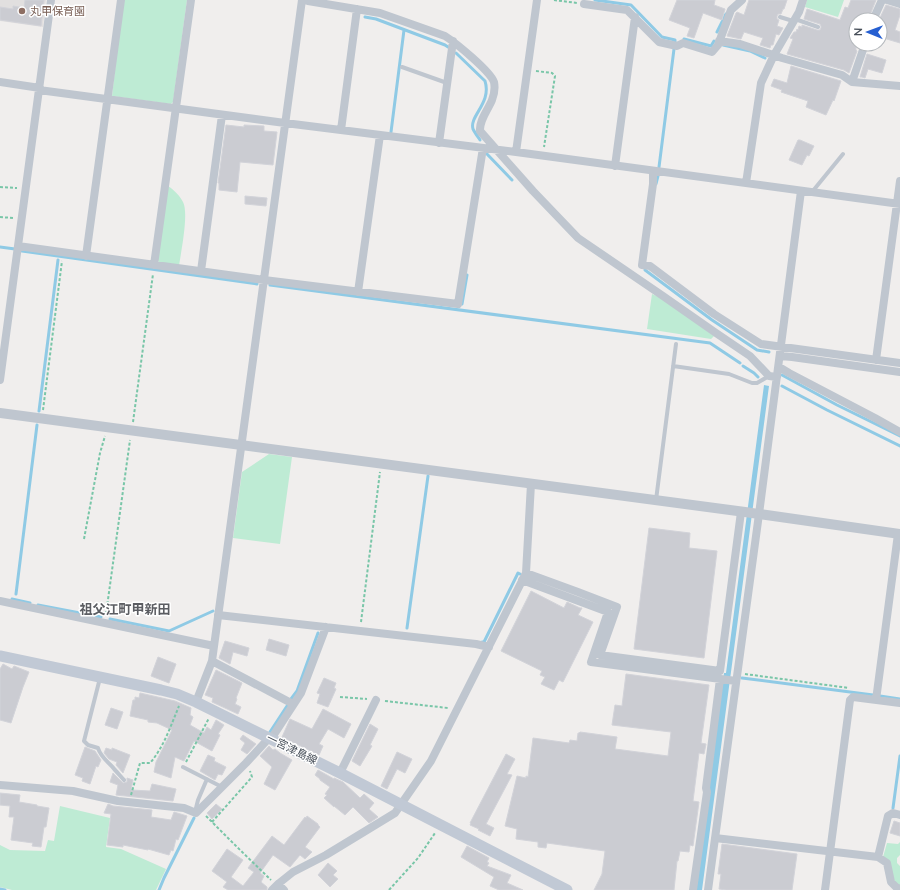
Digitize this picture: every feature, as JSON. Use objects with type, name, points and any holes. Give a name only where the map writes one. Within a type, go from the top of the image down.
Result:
[{"type":"main road","name":"一宮津島線","points":[[1,658],[161,690],[196,702],[340,773],[567,890]]},
{"type":"street","points":[[0,380],[52,0]]},
{"type":"street","points":[[86,256],[121,0]]},
{"type":"street","points":[[154,268],[190,0]]},
{"type":"street","points":[[196,702],[212,661],[302,0]]},
{"type":"street","points":[[308,0],[380,13],[445,36],[453,41],[489,74],[494,83],[493,99],[480,125],[480,131],[533,191],[578,238],[750,356],[773,377]]},
{"type":"street","points":[[516,152],[537,0]]},
{"type":"street","points":[[584,4],[628,10],[659,42],[677,46],[683,43],[712,52],[718,45],[731,10],[742,0]]},
{"type":"street","points":[[746,183],[761,83],[774,56],[799,12],[803,0]]},
{"type":"street","points":[[877,12],[882,0]]},
{"type":"street","points":[[887,0],[900,4]]},
{"type":"street","points":[[341,130],[357,9]]},
{"type":"street","points":[[615,166],[635,17]]},
{"type":"street","points":[[439,143],[453,41]]},
{"type":"street","points":[[719,41],[740,44],[774,56],[842,76],[852,82],[900,86]]},
{"type":"street","points":[[852,82],[862,52]]},
{"type":"street","points":[[0,82],[107,99],[516,152],[899,204]]},
{"type":"street","points":[[201,271],[222,114]]},
{"type":"street","points":[[358,292],[380,135]]},
{"type":"street","points":[[18,246],[154,268],[201,271],[458,304],[483,148]]},
{"type":"street","points":[[653,171],[653,184],[642,265],[650,266],[714,314],[761,344],[900,364]]},
{"type":"street","points":[[876,360],[899,204],[900,181]]},
{"type":"street","points":[[711,674],[720,671],[750,513],[773,377],[779,367],[801,191]]},
{"type":"street","points":[[780,356],[900,372]]},
{"type":"street","points":[[779,367],[789,374],[900,432]]},
{"type":"street","points":[[0,413],[656,500],[899,534],[876,700]]},
{"type":"street","points":[[275,887],[293,872],[326,855],[394,813],[431,761],[524,577],[531,484]]},
{"type":"street","points":[[708,890],[735,678],[750,513]]},
{"type":"street","points":[[524,577],[608,612],[591,662],[622,662],[711,674],[721,679],[735,678]]},
{"type":"street","points":[[0,601],[214,646]]},
{"type":"street","points":[[218,616],[476,644],[489,648]]},
{"type":"street","points":[[0,785],[73,791],[118,801],[184,808],[196,812],[270,738],[301,692],[326,627]]},
{"type":"street","points":[[212,661],[293,704]]},
{"type":"street","points":[[693,890],[721,679]]},
{"type":"street","points":[[825,890],[850,700],[853,697],[900,703]]},
{"type":"street","points":[[340,773],[376,700]]},
{"type":"street","points":[[878,857],[888,816],[892,813],[900,815]]},
{"type":"street","points":[[715,838],[878,857],[887,863],[891,882],[900,889]]},
{"type":"street","points":[[275,887],[284,890]]},
{"type":"lane","points":[[780,17],[818,27]]},
{"type":"lane","points":[[402,67],[447,83]]},
{"type":"lane","points":[[812,192],[843,154]]},
{"type":"lane","points":[[656,500],[676,344]]},
{"type":"lane","points":[[673,366],[729,374],[752,383],[773,377]]},
{"type":"lane","points":[[100,677],[84,741],[88,745],[98,748],[106,761],[124,780]]},
{"type":"lane","points":[[183,767],[222,787]]},
{"type":"lane","points":[[196,812],[198,800],[207,779]]},
{"type":"path","points":[[554,0],[584,4]]},
{"type":"path","points":[[528,69],[555,76],[542,156]]},
{"type":"path","points":[[0,187],[26,189]]},
{"type":"path","points":[[0,216],[22,220]]},
{"type":"path","points":[[42,419],[62,259]]},
{"type":"path","points":[[105,623],[154,268]]},
{"type":"path","points":[[84,539],[100,453],[109,428]]},
{"type":"path","points":[[361,622],[382,464]]},
{"type":"path","points":[[735,678],[854,689]]},
{"type":"path","points":[[340,696],[457,709]]},
{"type":"path","points":[[129,802],[140,763],[150,763],[155,757],[169,731],[183,697]]},
{"type":"path","points":[[183,767],[213,710]]},
{"type":"path","points":[[212,822],[252,777],[246,763]]},
{"type":"path","points":[[196,812],[204,815],[212,822],[272,880],[275,887]]},
{"type":"path","points":[[389,890],[418,858],[441,825]]},
{"type":"shaded area","name":"丸甲保育園","points":[[0,0],[46,0],[43,27],[0,21]]},
{"type":"green space","points":[[123,0],[187,0],[173,102],[171,104],[112,96]]},
{"type":"green space","points":[[807,0],[844,0],[838,17],[805,7]]},
{"type":"green space","points":[[168,186],[175,191],[185,207],[184,233],[179,266],[159,263],[158,260]]},
{"type":"green space","points":[[652,294],[663,299],[714,336],[711,339],[647,329]]},
{"type":"green space","points":[[269,454],[292,457],[280,544],[233,538],[242,472]]},
{"type":"green space","points":[[60,806],[110,818],[106,847],[121,849],[166,869],[156,890],[12,890],[0,887],[0,845],[10,850],[45,851],[48,840],[54,841]]},
{"type":"green space","points":[[900,842],[900,855],[897,858],[897,863],[900,866],[900,886],[895,882],[883,857],[887,843],[898,844]]},
{"type":"water","points":[[764,385],[769,386],[702,890],[695,890],[724,673],[726,673]]},
{"type":"building","name":"丸甲保育園","points":[[25,0],[44,0],[41,26],[0,20],[0,7],[13,9],[13,6],[24,8]]},
{"type":"building","points":[[677,0],[715,0],[714,5],[725,9],[722,20],[703,13],[694,38],[687,36],[690,28],[669,20]]},
{"type":"building","points":[[749,0],[787,0],[781,14],[778,14],[777,16],[777,19],[779,20],[777,26],[783,28],[779,35],[776,34],[773,45],[771,45],[770,48],[760,45],[763,38],[744,32],[741,39],[727,36],[736,13],[737,12],[744,15]]},
{"type":"building","points":[[851,0],[876,0],[871,12],[848,12],[848,52],[857,52],[849,73],[844,70],[787,54],[793,39],[790,38],[797,29],[798,30],[799,26],[802,27],[802,25],[817,30],[820,30],[821,28],[820,24],[804,19],[807,9],[840,20],[845,7],[848,8]]},
{"type":"building","points":[[886,5],[900,9],[900,15],[895,30],[900,32],[900,43],[888,39],[888,12],[883,12]]},
{"type":"building","points":[[867,54],[886,60],[882,73],[868,69],[865,78],[860,77]]},
{"type":"building","points":[[791,66],[841,81],[834,101],[833,100],[826,115],[806,107],[808,101],[781,92],[782,90],[771,86],[774,79],[787,83]]},
{"type":"building","points":[[226,125],[244,127],[244,125],[264,126],[264,131],[277,132],[273,165],[240,162],[237,192],[219,190],[218,183]]},
{"type":"building","points":[[798,140],[814,146],[802,165],[789,160]]},
{"type":"building","points":[[245,196],[267,198],[266,206],[245,204]]},
{"type":"building","points":[[649,528],[690,533],[689,548],[717,551],[704,658],[634,649]]},
{"type":"building","points":[[531,591],[564,608],[567,602],[582,608],[578,615],[593,622],[563,682],[559,680],[554,690],[541,684],[545,677],[540,675],[542,671],[501,651]]},
{"type":"building","points":[[269,639],[289,645],[286,656],[266,650]]},
{"type":"building","points":[[225,641],[249,648],[247,656],[233,652],[230,664],[219,658]]},
{"type":"building","points":[[158,657],[176,664],[169,683],[151,676]]},
{"type":"building","points":[[3,664],[12,669],[14,666],[29,672],[11,723],[0,720],[0,669]]},
{"type":"building","points":[[216,670],[242,683],[235,704],[241,707],[238,714],[212,702],[213,698],[205,695]]},
{"type":"building","points":[[626,674],[709,685],[701,743],[706,744],[704,754],[699,753],[693,801],[699,802],[693,846],[690,845],[689,852],[680,851],[677,861],[674,890],[594,890],[602,874],[605,851],[547,843],[546,848],[538,847],[538,842],[516,839],[517,829],[505,826],[517,776],[528,777],[533,738],[569,743],[570,740],[577,741],[578,733],[580,732],[617,737],[615,749],[668,756],[671,732],[612,725],[615,705],[622,706]]},
{"type":"building","points":[[324,678],[336,683],[334,688],[336,689],[328,707],[317,703],[320,694],[317,693]]},
{"type":"building","points":[[140,693],[175,701],[191,708],[190,715],[193,717],[190,725],[204,733],[207,727],[211,730],[216,720],[224,725],[218,734],[220,735],[212,751],[194,741],[184,761],[175,757],[171,778],[154,772],[156,762],[172,730],[157,723],[148,722],[148,720],[130,716],[133,700],[135,700],[135,697],[139,698]]},
{"type":"building","points":[[111,708],[123,712],[117,729],[105,725]]},
{"type":"building","points":[[323,709],[351,724],[344,738],[328,729],[319,744],[323,746],[319,755],[282,737],[290,719],[312,729]]},
{"type":"building","points":[[370,724],[378,729],[370,745],[372,746],[360,766],[352,761]]},
{"type":"building","points":[[243,735],[256,744],[247,754],[241,750],[245,743],[240,739]]},
{"type":"building","points":[[269,746],[273,750],[275,749],[292,760],[275,790],[264,784],[272,767],[260,756]]},
{"type":"building","points":[[85,747],[95,751],[101,760],[98,767],[96,766],[90,784],[82,781],[83,778],[75,775]]},
{"type":"building","points":[[106,748],[112,750],[112,748],[130,755],[123,773],[116,765],[117,762],[109,759],[104,753]]},
{"type":"building","points":[[397,752],[412,759],[405,773],[397,769],[387,789],[381,786]]},
{"type":"building","points":[[506,754],[515,759],[507,774],[512,775],[486,824],[494,828],[490,836],[470,825],[470,823]]},
{"type":"building","points":[[208,755],[215,758],[214,761],[226,767],[222,775],[218,774],[215,780],[200,771]]},
{"type":"building","points":[[318,770],[343,782],[360,798],[364,794],[374,803],[369,809],[378,817],[369,823],[353,807],[345,815],[334,807],[324,798],[330,787],[315,775]]},
{"type":"building","points":[[113,773],[123,783],[127,782],[127,778],[133,780],[131,790],[150,791],[152,784],[176,789],[173,801],[116,795],[118,785],[110,782]]},
{"type":"building","points":[[0,793],[20,795],[19,802],[49,808],[41,847],[32,846],[33,843],[11,840],[14,817],[9,817],[10,806],[0,805]]},
{"type":"building","points":[[108,804],[113,806],[152,810],[151,817],[171,820],[174,812],[187,816],[178,840],[176,839],[173,851],[171,850],[169,855],[148,849],[123,845],[123,847],[107,845],[111,814],[104,813]]},
{"type":"building","points":[[216,804],[222,809],[212,819],[207,813]]},
{"type":"building","points":[[307,816],[320,827],[305,847],[312,852],[305,859],[300,855],[290,867],[273,855],[260,873],[264,876],[261,882],[267,887],[267,890],[228,890],[223,887],[227,882],[212,871],[227,849],[243,860],[231,877],[243,886],[254,872],[248,868],[272,836],[284,845]]},
{"type":"building","points":[[894,821],[900,823],[900,836],[890,833]]},
{"type":"building","points":[[722,844],[797,854],[792,890],[719,889],[721,874],[718,874]]},
{"type":"building","points":[[467,846],[489,858],[487,862],[489,863],[487,866],[511,875],[507,883],[523,890],[499,890],[490,886],[494,877],[461,857]]},
{"type":"building","points":[[328,863],[337,871],[333,875],[338,879],[330,887],[318,875]]},
{"type":"waterway","points":[[595,0],[631,5],[662,37],[675,40],[675,43]]},
{"type":"waterway","points":[[717,32],[726,14]]},
{"type":"waterway","points":[[365,17],[376,19],[448,47]]},
{"type":"waterway","points":[[391,132],[404,30]]},
{"type":"waterway","points":[[684,39],[711,46],[714,41]]},
{"type":"waterway","points":[[723,45],[750,51],[765,58]]},
{"type":"waterway","points":[[659,167],[674,49]]},
{"type":"waterway","points":[[456,53],[485,81],[486,96],[473,124],[473,129],[480,140]]},
{"type":"waterway","points":[[486,153],[512,180]]},
{"type":"waterway","points":[[656,184],[658,176]]},
{"type":"waterway","points":[[0,247],[15,249]]},
{"type":"waterway","points":[[22,251],[257,284]]},
{"type":"waterway","points":[[39,411],[58,260]]},
{"type":"waterway","points":[[645,270],[712,320],[757,350],[769,352]]},
{"type":"waterway","points":[[462,304],[467,275]]},
{"type":"waterway","points":[[270,285],[710,343],[740,363]]},
{"type":"waterway","points":[[743,366],[758,377]]},
{"type":"waterway","points":[[782,375],[837,405],[900,436]]},
{"type":"waterway","points":[[782,386],[900,446]]},
{"type":"waterway","points":[[16,594],[37,425]]},
{"type":"waterway","points":[[407,628],[428,476]]},
{"type":"waterway","points":[[482,642],[484,642],[518,573],[520,574]]},
{"type":"waterway","points":[[12,599],[30,603]]},
{"type":"waterway","points":[[38,605],[101,617]]},
{"type":"waterway","points":[[110,619],[169,631],[213,611]]},
{"type":"waterway","points":[[291,699],[297,691],[318,633]]},
{"type":"waterway","points":[[742,678],[873,695]]},
{"type":"waterway","points":[[880,696],[900,699]]},
{"type":"waterway","points":[[270,732],[287,706]]},
{"type":"waterway","points":[[893,808],[900,756]]},
{"type":"waterway","points":[[159,890],[194,818]]},
{"type":"waterway","points":[[0,889],[5,890]]},
{"type":"place","name":"丸甲保育園","points":[[22,11]]},
{"type":"district","name":"祖父江町甲新田","points":[[125,609]]}]
